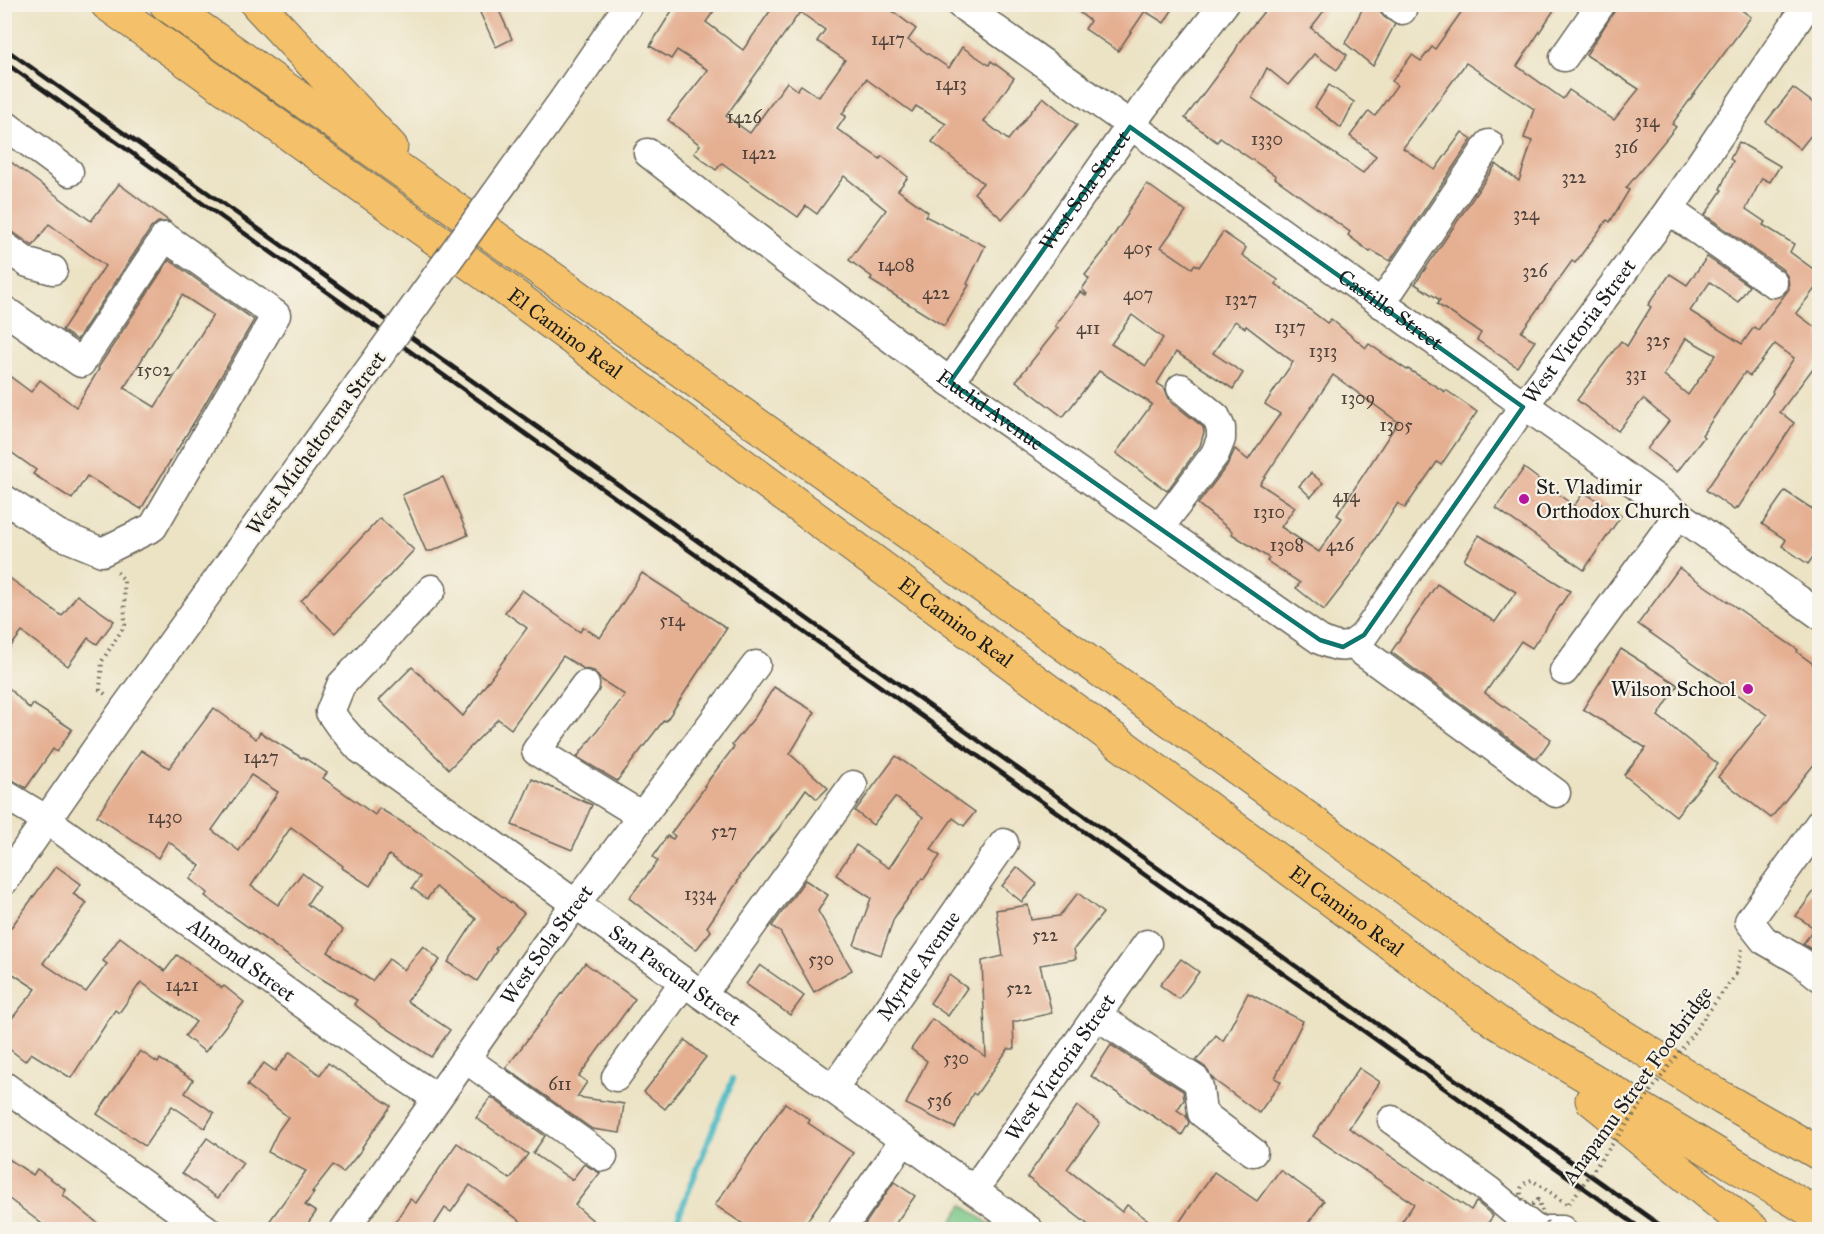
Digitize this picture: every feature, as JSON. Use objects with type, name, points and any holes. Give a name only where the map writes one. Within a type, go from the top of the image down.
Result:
[{"type":"highway","name":"El Camino Real","points":[[107,4],[485,274],[1498,1023],[1820,1216]]},
{"type":"highway","name":"El Camino Real","points":[[166,4],[1539,984],[1722,1098],[1820,1154]]},
{"type":"highway","points":[[257,4],[440,198]]},
{"type":"highway","points":[[1498,1023],[1753,1230]]},
{"type":"highway","points":[[1722,1098],[1807,1121],[1820,1128]]},
{"type":"street","name":"West Micheltorena Street","points":[[4,881],[124,709],[564,99],[629,4]]},
{"type":"street","name":"Castillo Street","points":[[960,4],[1130,127],[1820,615]]},
{"type":"street","name":"West Sola Street","points":[[950,382],[1130,127],[1224,4]]},
{"type":"street","points":[[1564,57],[1601,4]]},
{"type":"street","name":"West Victoria Street","points":[[1348,646],[1364,635],[1523,406],[1669,210],[1805,12]]},
{"type":"street","points":[[4,124],[69,172]]},
{"type":"street","points":[[1381,304],[1489,144]]},
{"type":"street","name":"Euclid Avenue","points":[[648,153],[784,259],[950,382],[1320,640],[1331,645],[1348,646],[1556,793]]},
{"type":"street","points":[[1669,210],[1773,283]]},
{"type":"street","points":[[4,310],[81,363],[165,237],[276,315],[153,527],[102,552],[58,534],[4,499]]},
{"type":"street","points":[[4,246],[28,263],[53,270]]},
{"type":"street","points":[[4,293],[37,308]]},
{"type":"street","points":[[1160,527],[1215,454],[1221,439],[1221,428],[1216,417],[1181,388]]},
{"type":"street","points":[[1564,671],[1678,515]]},
{"type":"street","name":"San Pascual Street","points":[[432,590],[341,685],[330,712],[360,749],[1029,1230]]},
{"type":"street","name":"West Sola Street","points":[[344,1230],[576,904],[756,665]]},
{"type":"street","points":[[585,685],[536,751],[642,816]]},
{"type":"street","points":[[616,1077],[693,988],[853,785]]},
{"type":"street","name":"Almond Street","points":[[4,794],[47,820],[437,1098]]},
{"type":"street","points":[[1820,823],[1749,921],[1764,940],[1800,961],[1820,977]]},
{"type":"street","name":"Myrtle Avenue","points":[[833,1089],[1004,843]]},
{"type":"street","name":"West Victoria Street","points":[[974,1190],[1148,944]]},
{"type":"street","points":[[1097,1016],[1196,1080],[1202,1113],[1253,1152]]},
{"type":"street","points":[[466,1059],[603,1157]]},
{"type":"street","points":[[4,1086],[207,1230]]},
{"type":"street","points":[[1392,1120],[1488,1190],[1548,1229]]},
{"type":"street","points":[[840,1230],[904,1140]]},
{"type":"path","points":[[102,552],[124,580],[125,625],[102,661],[100,690],[124,709]]},
{"type":"path","name":"Anapamu Street Footbridge","points":[[1548,1229],[1538,1200],[1533,1204],[1524,1202],[1520,1194],[1521,1187],[1532,1180],[1568,1205],[1736,974]]},
{"type":"highlighted area","points":[[1130,127],[1523,407],[1364,635],[1343,647],[1320,640],[950,382]]},
{"type":"green space","points":[[963,1205],[996,1229],[947,1229]]},
{"type":"building","points":[[476,4],[496,4],[512,39],[496,47]]},
{"type":"building","points":[[676,4],[719,4],[706,22],[743,50],[775,4],[883,4],[916,29],[908,40],[949,68],[962,47],[989,65],[991,61],[1014,78],[984,121],[1008,140],[1043,97],[1077,125],[1002,219],[974,193],[983,183],[932,142],[946,124],[916,106],[912,112],[866,79],[842,114],[846,116],[837,129],[880,159],[882,156],[908,177],[898,190],[928,212],[925,216],[985,246],[967,284],[969,285],[944,326],[870,280],[872,277],[849,260],[886,210],[844,176],[817,214],[806,206],[798,217],[722,163],[716,170],[694,153],[700,145],[668,120],[708,70],[677,50],[671,59],[650,46]],"holes":[[[800,12],[825,30],[817,41],[845,60],[819,97],[801,85],[797,90],[787,82],[750,133],[726,116]]]},
{"type":"building","points":[[1069,4],[1176,4],[1164,23],[1145,11],[1118,51],[1085,29],[1090,21]]},
{"type":"building","points":[[1270,4],[1329,4],[1311,28],[1347,55],[1337,70],[1314,54],[1288,85],[1267,68],[1252,98],[1363,173],[1376,156],[1350,136],[1369,111],[1375,116],[1397,85],[1392,81],[1412,55],[1421,61],[1432,47],[1435,49],[1467,4],[1558,4],[1517,66],[1563,99],[1569,90],[1614,120],[1639,89],[1586,55],[1619,4],[1733,4],[1751,17],[1672,124],[1676,127],[1626,188],[1629,190],[1610,222],[1607,220],[1575,263],[1572,261],[1521,332],[1535,341],[1517,367],[1477,340],[1481,333],[1437,304],[1440,300],[1415,284],[1496,164],[1519,181],[1532,141],[1524,138],[1534,109],[1466,63],[1403,148],[1435,170],[1462,132],[1472,139],[1390,261],[1371,250],[1370,252],[1348,235],[1350,232],[1275,178],[1276,176],[1220,138],[1217,142],[1185,118],[1240,41]]},
{"type":"building","points":[[1365,4],[1378,4],[1379,11],[1384,17],[1395,24],[1373,66],[1345,43]]},
{"type":"building","points":[[1329,85],[1354,102],[1341,128],[1315,107]]},
{"type":"building","points":[[1793,88],[1820,108],[1820,124],[1800,149],[1766,122]]},
{"type":"building","points":[[1739,142],[1780,166],[1770,182],[1762,178],[1746,209],[1765,222],[1763,225],[1794,244],[1790,252],[1820,274],[1820,282],[1796,313],[1820,331],[1820,359],[1780,412],[1794,423],[1738,508],[1734,510],[1706,490],[1773,393],[1772,391],[1794,358],[1775,344],[1750,376],[1745,372],[1702,435],[1704,437],[1677,472],[1647,449],[1669,421],[1643,399],[1618,431],[1577,400],[1621,341],[1627,346],[1651,307],[1648,305],[1670,274],[1687,285],[1707,257],[1749,286],[1738,302],[1710,282],[1690,311],[1742,344],[1754,327],[1758,330],[1789,289],[1788,277],[1782,269],[1705,215],[1722,190],[1720,189],[1733,161],[1730,159]],"holes":[[[1686,338],[1716,355],[1688,395],[1664,375]]]},
{"type":"building","points":[[4,157],[91,221],[119,184],[170,222],[158,222],[151,228],[77,340],[62,330],[105,266],[49,224],[33,246],[14,233],[4,230]]},
{"type":"building","points":[[1147,184],[1186,212],[1161,247],[1192,268],[1195,264],[1199,267],[1223,232],[1246,248],[1242,255],[1278,280],[1276,284],[1327,323],[1331,319],[1366,348],[1369,344],[1407,370],[1445,392],[1446,390],[1477,412],[1441,465],[1437,462],[1405,508],[1398,503],[1354,571],[1324,610],[1296,588],[1300,583],[1267,561],[1269,558],[1232,534],[1233,532],[1198,504],[1228,464],[1235,449],[1248,460],[1280,414],[1265,404],[1293,362],[1246,326],[1245,328],[1235,321],[1213,353],[1243,373],[1233,389],[1176,352],[1157,383],[1165,389],[1170,401],[1203,427],[1204,432],[1200,446],[1167,491],[1116,453],[1152,404],[1099,371],[1063,417],[1016,381],[1058,328],[1055,326],[1080,292],[1087,294],[1082,289],[1089,279],[1085,275],[1108,246],[1128,214],[1127,212]],"holes":[[[1132,315],[1163,338],[1146,366],[1111,344]],[[1333,375],[1398,422],[1337,515],[1342,518],[1319,552],[1281,527],[1295,507],[1260,484]]]},
{"type":"building","points":[[169,260],[254,320],[141,509],[87,476],[72,499],[33,474],[36,470],[4,447],[4,372],[31,392],[40,380],[76,407],[98,368]],"holes":[[[182,295],[213,315],[155,407],[124,388]]]},
{"type":"building","points":[[1524,468],[1574,506],[1584,492],[1621,516],[1584,570],[1496,508]]},
{"type":"building","points":[[1311,473],[1323,483],[1311,497],[1299,486]]},
{"type":"building","points":[[443,477],[468,535],[432,551],[426,551],[402,495]]},
{"type":"building","points":[[1785,491],[1820,514],[1820,547],[1808,564],[1782,546],[1786,540],[1762,524]]},
{"type":"building","points":[[380,518],[414,550],[335,633],[301,601]]},
{"type":"building","points":[[1479,535],[1570,591],[1532,648],[1521,641],[1485,693],[1551,739],[1537,759],[1391,652],[1437,584],[1495,622],[1516,592],[1464,560]]},
{"type":"building","points":[[1679,568],[1798,650],[1797,652],[1820,669],[1820,757],[1771,818],[1718,777],[1767,715],[1638,624]]},
{"type":"building","points":[[642,573],[727,628],[666,721],[664,720],[617,781],[577,757],[625,695],[600,679],[594,671],[584,669],[563,656],[511,729],[498,719],[449,769],[379,700],[412,667],[463,716],[527,628],[505,612],[522,590],[580,632],[583,627],[600,638]]},
{"type":"building","points":[[4,574],[62,616],[77,595],[114,621],[97,644],[88,638],[68,666],[22,632],[4,655]]},
{"type":"building","points":[[1621,649],[1678,685],[1658,716],[1718,764],[1676,816],[1624,775],[1646,748],[1583,709]]},
{"type":"building","points":[[4,683],[30,709],[33,704],[72,729],[57,752],[53,749],[26,788],[4,775]]},
{"type":"building","points":[[774,687],[815,712],[790,754],[828,788],[817,799],[806,789],[779,828],[739,877],[707,927],[711,931],[696,950],[629,898],[658,861],[653,857],[667,836],[673,839],[675,836],[671,833],[734,747],[732,745],[755,717]]},
{"type":"building","points":[[214,708],[256,739],[260,732],[303,757],[327,773],[323,778],[375,815],[379,808],[418,832],[524,913],[495,949],[497,950],[477,981],[448,962],[476,919],[436,887],[427,899],[412,888],[420,877],[389,855],[370,886],[342,868],[343,866],[291,827],[251,886],[278,905],[302,873],[319,886],[307,904],[343,930],[328,952],[372,981],[389,959],[404,970],[423,946],[440,960],[407,1001],[450,1030],[431,1057],[354,1004],[357,1000],[312,973],[205,896],[208,893],[190,879],[200,866],[168,841],[158,858],[97,816],[141,750],[169,768]],"holes":[[[251,775],[278,792],[239,851],[212,830]]]},
{"type":"building","points":[[896,756],[975,812],[964,826],[953,818],[931,849],[940,856],[894,918],[881,955],[854,945],[871,898],[836,875],[856,845],[889,868],[923,817],[895,797],[873,825],[855,811]]},
{"type":"building","points":[[532,779],[592,805],[572,850],[512,825]]},
{"type":"building","points":[[56,866],[81,884],[73,894],[87,903],[43,963],[86,992],[107,964],[103,961],[120,937],[165,971],[177,955],[244,1002],[205,1052],[185,1036],[196,1022],[141,982],[119,1013],[115,1010],[71,1078],[31,1053],[25,1061],[4,1045],[4,1028],[36,989],[4,968],[4,937]]},
{"type":"building","points":[[1017,867],[1037,884],[1022,902],[1002,886]]},
{"type":"building","points":[[805,880],[828,895],[818,911],[852,970],[814,992],[780,932],[772,926]]},
{"type":"building","points":[[1820,883],[1820,955],[1803,944],[1814,928],[1796,916]]},
{"type":"building","points":[[1078,893],[1103,913],[1074,949],[1076,959],[1040,965],[1052,1013],[1013,1022],[1014,1049],[1008,1049],[976,1095],[973,1093],[955,1128],[906,1104],[927,1061],[911,1049],[932,1019],[986,1057],[982,961],[1003,956],[996,910],[1028,905],[1031,920],[1059,916]]},
{"type":"building","points":[[1181,959],[1199,972],[1179,999],[1160,985]]},
{"type":"building","points":[[585,963],[635,999],[579,1076],[587,1082],[577,1097],[624,1104],[620,1133],[592,1129],[506,1068]]},
{"type":"building","points":[[760,965],[804,996],[790,1015],[746,984]]},
{"type":"building","points":[[949,975],[967,988],[948,1016],[930,1003]]},
{"type":"building","points":[[1248,993],[1303,1021],[1275,1078],[1281,1082],[1259,1113],[1214,1080],[1205,1067],[1196,1061],[1216,1035],[1223,1041]]},
{"type":"building","points":[[685,1040],[706,1057],[665,1109],[644,1092]]},
{"type":"building","points":[[1111,1045],[1183,1091],[1184,1100],[1177,1110],[1186,1116],[1189,1123],[1182,1135],[1091,1076]]},
{"type":"building","points":[[140,1051],[158,1063],[160,1059],[193,1080],[185,1093],[214,1113],[205,1128],[172,1106],[145,1146],[97,1114]]},
{"type":"building","points":[[290,1052],[320,1075],[328,1063],[391,1106],[343,1173],[333,1165],[312,1192],[314,1193],[305,1205],[316,1212],[303,1230],[263,1230],[306,1171],[268,1152],[288,1117],[247,1085],[264,1063],[275,1071]]},
{"type":"building","points":[[1359,1068],[1380,1082],[1349,1128],[1471,1210],[1476,1202],[1478,1203],[1493,1216],[1483,1230],[1396,1230],[1414,1204],[1313,1136]]},
{"type":"building","points":[[491,1097],[545,1136],[533,1153],[572,1180],[584,1164],[600,1173],[575,1205],[604,1230],[533,1230],[470,1185],[451,1212],[445,1208],[431,1230],[390,1230],[410,1199],[416,1203],[457,1143],[510,1179],[528,1154],[476,1118]]},
{"type":"building","points":[[785,1103],[810,1120],[808,1123],[853,1153],[801,1230],[752,1230],[715,1205]]},
{"type":"building","points":[[1077,1106],[1100,1123],[1067,1169],[1122,1212],[1127,1205],[1162,1230],[1095,1230],[1027,1177]]},
{"type":"building","points":[[207,1138],[243,1163],[218,1198],[182,1173]]},
{"type":"building","points":[[4,1156],[33,1175],[37,1169],[66,1190],[63,1195],[106,1230],[50,1230],[4,1195]]},
{"type":"building","points":[[1280,1170],[1324,1201],[1303,1230],[1174,1230],[1214,1172],[1257,1201]]},
{"type":"building","points":[[894,1182],[915,1196],[891,1230],[861,1230]]},
{"type":"waterway","points":[[684,1230],[677,1220],[733,1079]]},
{"type":"railway","points":[[4,48],[1667,1230]]},
{"type":"railway","points":[[4,62],[1643,1230]]},
{"type":"place","name":"St. Vladimir Orthodox Church","points":[[1524,499]]},
{"type":"place","name":"Wilson School","points":[[1748,689]]}]
